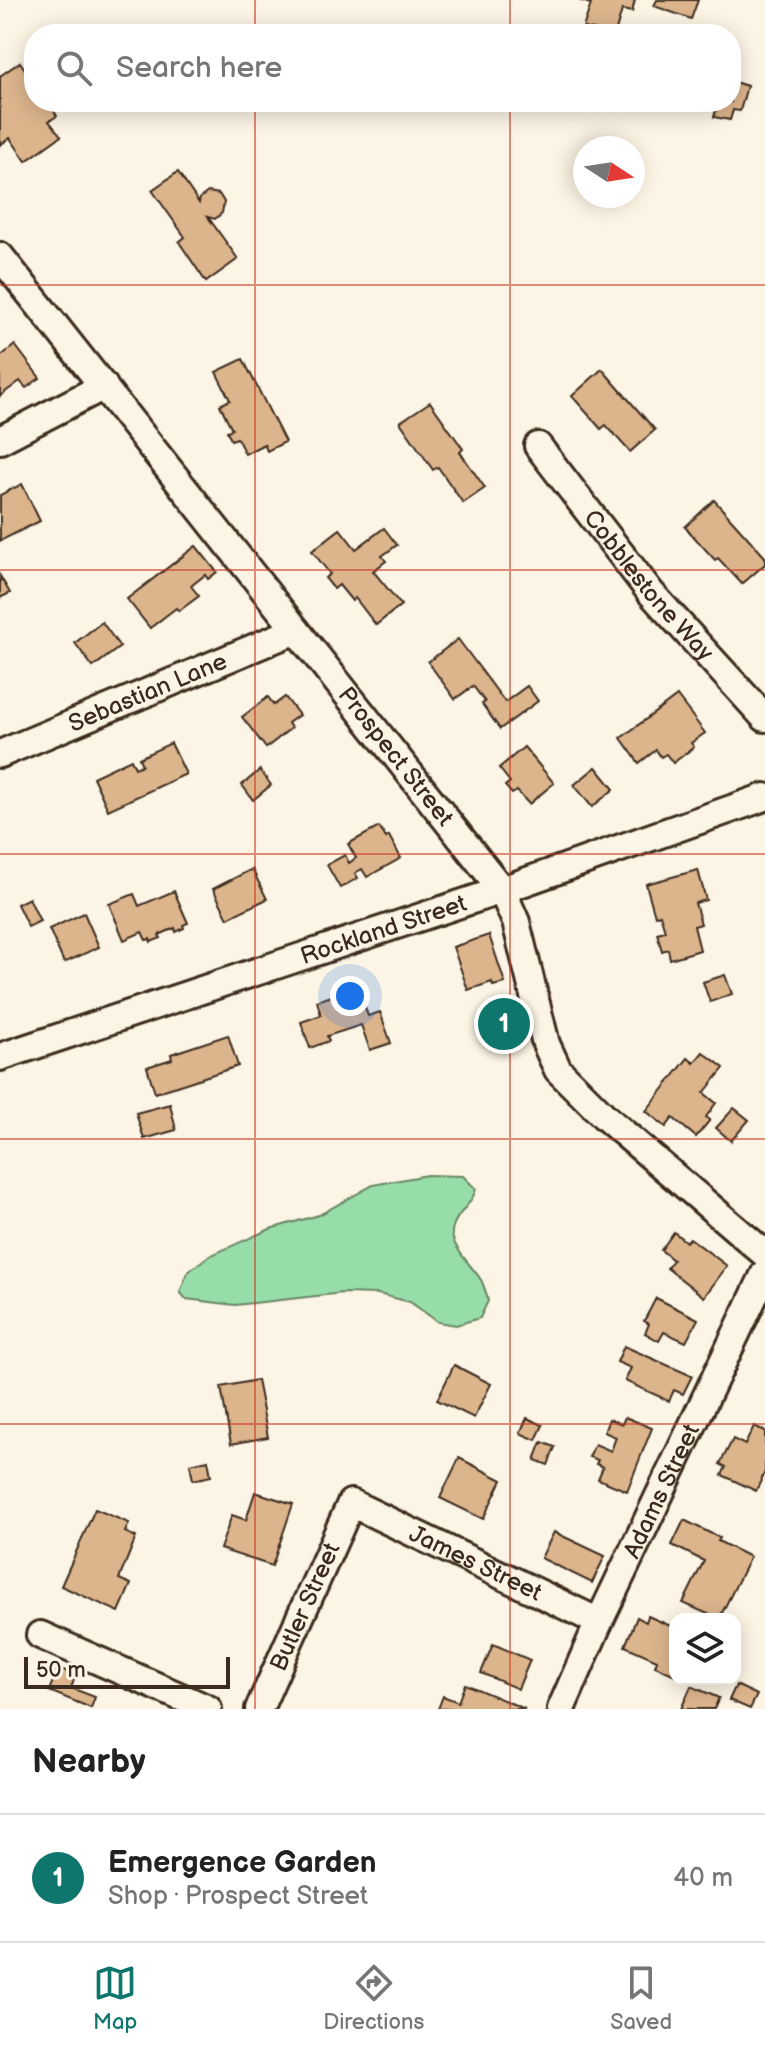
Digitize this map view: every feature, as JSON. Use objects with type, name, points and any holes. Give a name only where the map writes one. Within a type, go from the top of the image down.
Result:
[{"type":"street","name":"Prospect Street","points":[[0,256],[502,890],[516,922],[546,1044],[558,1070],[604,1116],[765,1254]]},
{"type":"street","points":[[0,440],[104,386]]},
{"type":"street","name":"Cobblestone Way","points":[[538,446],[651,593],[765,718]]},
{"type":"street","name":"Sebastian Lane","points":[[0,754],[296,630]]},
{"type":"street","name":"Rockland Street","points":[[0,1057],[502,890],[765,797]]},
{"type":"street","name":"Adams Street","points":[[561,1709],[599,1622],[765,1273]]},
{"type":"street","name":"James Street","points":[[351,1503],[599,1622]]},
{"type":"street","name":"Butler Street","points":[[259,1709],[351,1503]]},
{"type":"street","points":[[40,1635],[208,1709]]},
{"type":"green space","points":[[427,1175],[463,1176],[476,1189],[455,1222],[452,1233],[456,1247],[485,1288],[488,1301],[480,1318],[456,1325],[438,1322],[410,1302],[378,1294],[343,1293],[235,1305],[186,1299],[180,1292],[188,1272],[207,1257],[270,1229],[319,1215],[373,1185]]},
{"type":"building","points":[[578,0],[635,0],[632,12],[622,10],[618,24],[584,24],[591,4]]},
{"type":"building","points":[[657,0],[698,0],[691,19],[654,6]]},
{"type":"building","points":[[20,62],[24,68],[24,112],[55,112],[57,116],[49,121],[61,136],[26,161],[10,138],[0,145],[0,76]]},
{"type":"building","points":[[741,84],[747,86],[741,107]]},
{"type":"building","points":[[715,112],[732,112],[730,120],[714,117]]},
{"type":"building","points":[[178,172],[199,203],[208,192],[219,194],[224,202],[222,213],[215,219],[208,217],[238,259],[206,282],[179,242],[185,237],[152,190]]},
{"type":"building","points":[[15,345],[40,378],[26,388],[20,381],[0,396],[0,357]]},
{"type":"building","points":[[243,359],[285,442],[267,451],[264,444],[245,454],[237,438],[231,440],[227,431],[232,429],[220,405],[230,400],[216,372]]},
{"type":"building","points":[[602,369],[655,430],[630,452],[606,425],[601,429],[572,396]]},
{"type":"building","points":[[430,402],[463,449],[460,452],[485,488],[463,503],[438,467],[433,470],[400,422]]},
{"type":"building","points":[[22,484],[40,521],[0,541],[0,495]]},
{"type":"building","points":[[714,500],[765,557],[765,564],[742,584],[685,527]]},
{"type":"building","points":[[384,528],[397,545],[382,556],[386,561],[373,571],[401,605],[376,625],[355,598],[352,601],[339,585],[334,589],[325,578],[330,574],[312,551],[340,529],[356,549]]},
{"type":"building","points":[[196,546],[217,572],[208,579],[205,575],[191,586],[199,596],[179,611],[176,608],[150,628],[127,599]]},
{"type":"building","points":[[0,576],[10,593],[0,598]]},
{"type":"building","points":[[102,622],[120,647],[93,667],[75,643]]},
{"type":"building","points":[[458,639],[505,702],[527,686],[538,701],[500,729],[473,686],[455,699],[428,662]]},
{"type":"building","points":[[677,696],[705,733],[691,743],[694,747],[673,763],[666,754],[661,757],[656,750],[639,763],[621,738]]},
{"type":"building","points":[[268,697],[274,705],[285,697],[299,715],[288,723],[291,728],[266,748],[242,717]]},
{"type":"building","points":[[171,743],[186,774],[108,810],[93,777],[131,759],[135,768],[142,765],[139,758]]},
{"type":"building","points":[[524,747],[554,783],[529,804],[517,791],[512,794],[505,786],[510,782],[499,768]]},
{"type":"building","points":[[596,767],[614,789],[592,807],[574,785]]},
{"type":"building","points":[[260,770],[271,785],[253,800],[242,785]]},
{"type":"building","points":[[379,827],[386,838],[389,836],[401,858],[367,877],[362,869],[355,873],[358,878],[340,888],[327,865],[345,855],[349,863],[356,858],[348,844]]},
{"type":"building","points":[[252,869],[267,899],[228,918],[213,889]]},
{"type":"building","points":[[698,870],[706,900],[695,903],[701,924],[694,926],[700,950],[670,959],[668,949],[662,951],[657,933],[665,931],[660,914],[655,916],[646,884]]},
{"type":"building","points":[[174,891],[188,923],[183,925],[184,928],[176,932],[175,928],[151,942],[142,932],[124,940],[109,904],[134,894],[139,906]]},
{"type":"building","points":[[29,898],[40,921],[28,927],[17,904]]},
{"type":"building","points":[[84,913],[99,947],[64,963],[49,929]]},
{"type":"building","points":[[489,935],[505,983],[493,986],[492,982],[468,990],[453,947]]},
{"type":"building","points":[[725,975],[732,994],[710,1002],[703,982]]},
{"type":"building","points":[[358,987],[368,1016],[380,1012],[391,1043],[370,1050],[361,1025],[327,1036],[329,1041],[310,1048],[301,1022],[321,1015],[317,1001]]},
{"type":"building","points":[[228,1035],[238,1066],[155,1093],[147,1067],[172,1059],[171,1054]]},
{"type":"building","points":[[703,1052],[724,1068],[704,1093],[716,1103],[706,1117],[710,1120],[696,1137],[673,1118],[666,1127],[646,1111],[688,1058],[694,1063]]},
{"type":"building","points":[[170,1104],[176,1130],[144,1139],[136,1113]]},
{"type":"building","points":[[734,1108],[749,1120],[731,1141],[716,1128]]},
{"type":"building","points":[[674,1232],[686,1242],[690,1238],[727,1266],[704,1297],[667,1268],[673,1260],[661,1250]]},
{"type":"building","points":[[656,1298],[698,1319],[686,1342],[664,1332],[659,1341],[645,1333],[649,1324],[644,1321]]},
{"type":"building","points":[[624,1346],[692,1376],[683,1394],[674,1390],[669,1401],[625,1381],[631,1368],[617,1362]]},
{"type":"building","points":[[454,1365],[491,1384],[474,1418],[437,1400]]},
{"type":"building","points":[[257,1380],[268,1437],[231,1444],[221,1387]]},
{"type":"building","points":[[625,1417],[652,1428],[627,1491],[598,1479],[603,1467],[596,1464],[598,1460],[589,1457],[595,1444],[611,1451],[616,1437],[604,1432],[609,1419],[622,1424]]},
{"type":"building","points":[[527,1418],[543,1425],[536,1440],[520,1433]]},
{"type":"building","points":[[754,1426],[765,1431],[765,1472],[756,1491],[722,1475],[726,1467],[720,1464],[733,1439],[745,1445]]},
{"type":"building","points":[[542,1442],[555,1447],[548,1465],[535,1460]]},
{"type":"building","points":[[459,1458],[502,1480],[483,1519],[440,1498]]},
{"type":"building","points":[[208,1460],[211,1476],[193,1480],[190,1464]]},
{"type":"building","points":[[255,1492],[293,1504],[272,1566],[220,1549],[232,1515],[246,1520]]},
{"type":"building","points":[[95,1509],[129,1523],[125,1532],[136,1537],[119,1579],[131,1584],[119,1612],[61,1586]]},
{"type":"building","points":[[684,1520],[750,1557],[722,1613],[706,1613],[683,1603],[704,1561],[672,1545]]},
{"type":"building","points":[[554,1532],[605,1556],[592,1583],[541,1558]]},
{"type":"building","points":[[648,1616],[669,1625],[669,1672],[655,1666],[657,1660],[625,1646],[637,1617],[646,1622]]},
{"type":"building","points":[[493,1644],[530,1660],[518,1689],[481,1673]]},
{"type":"building","points":[[58,1668],[76,1675],[71,1688],[95,1697],[91,1708],[49,1691]]},
{"type":"building","points":[[465,1684],[525,1709],[438,1709],[443,1696],[458,1702]]},
{"type":"building","points":[[736,1685],[757,1695],[750,1709],[729,1700]]},
{"type":"building","points":[[691,1686],[719,1698],[714,1709],[681,1709]]},
{"type":"place","name":"Emergence Garden","points":[[504,1024]]}]
